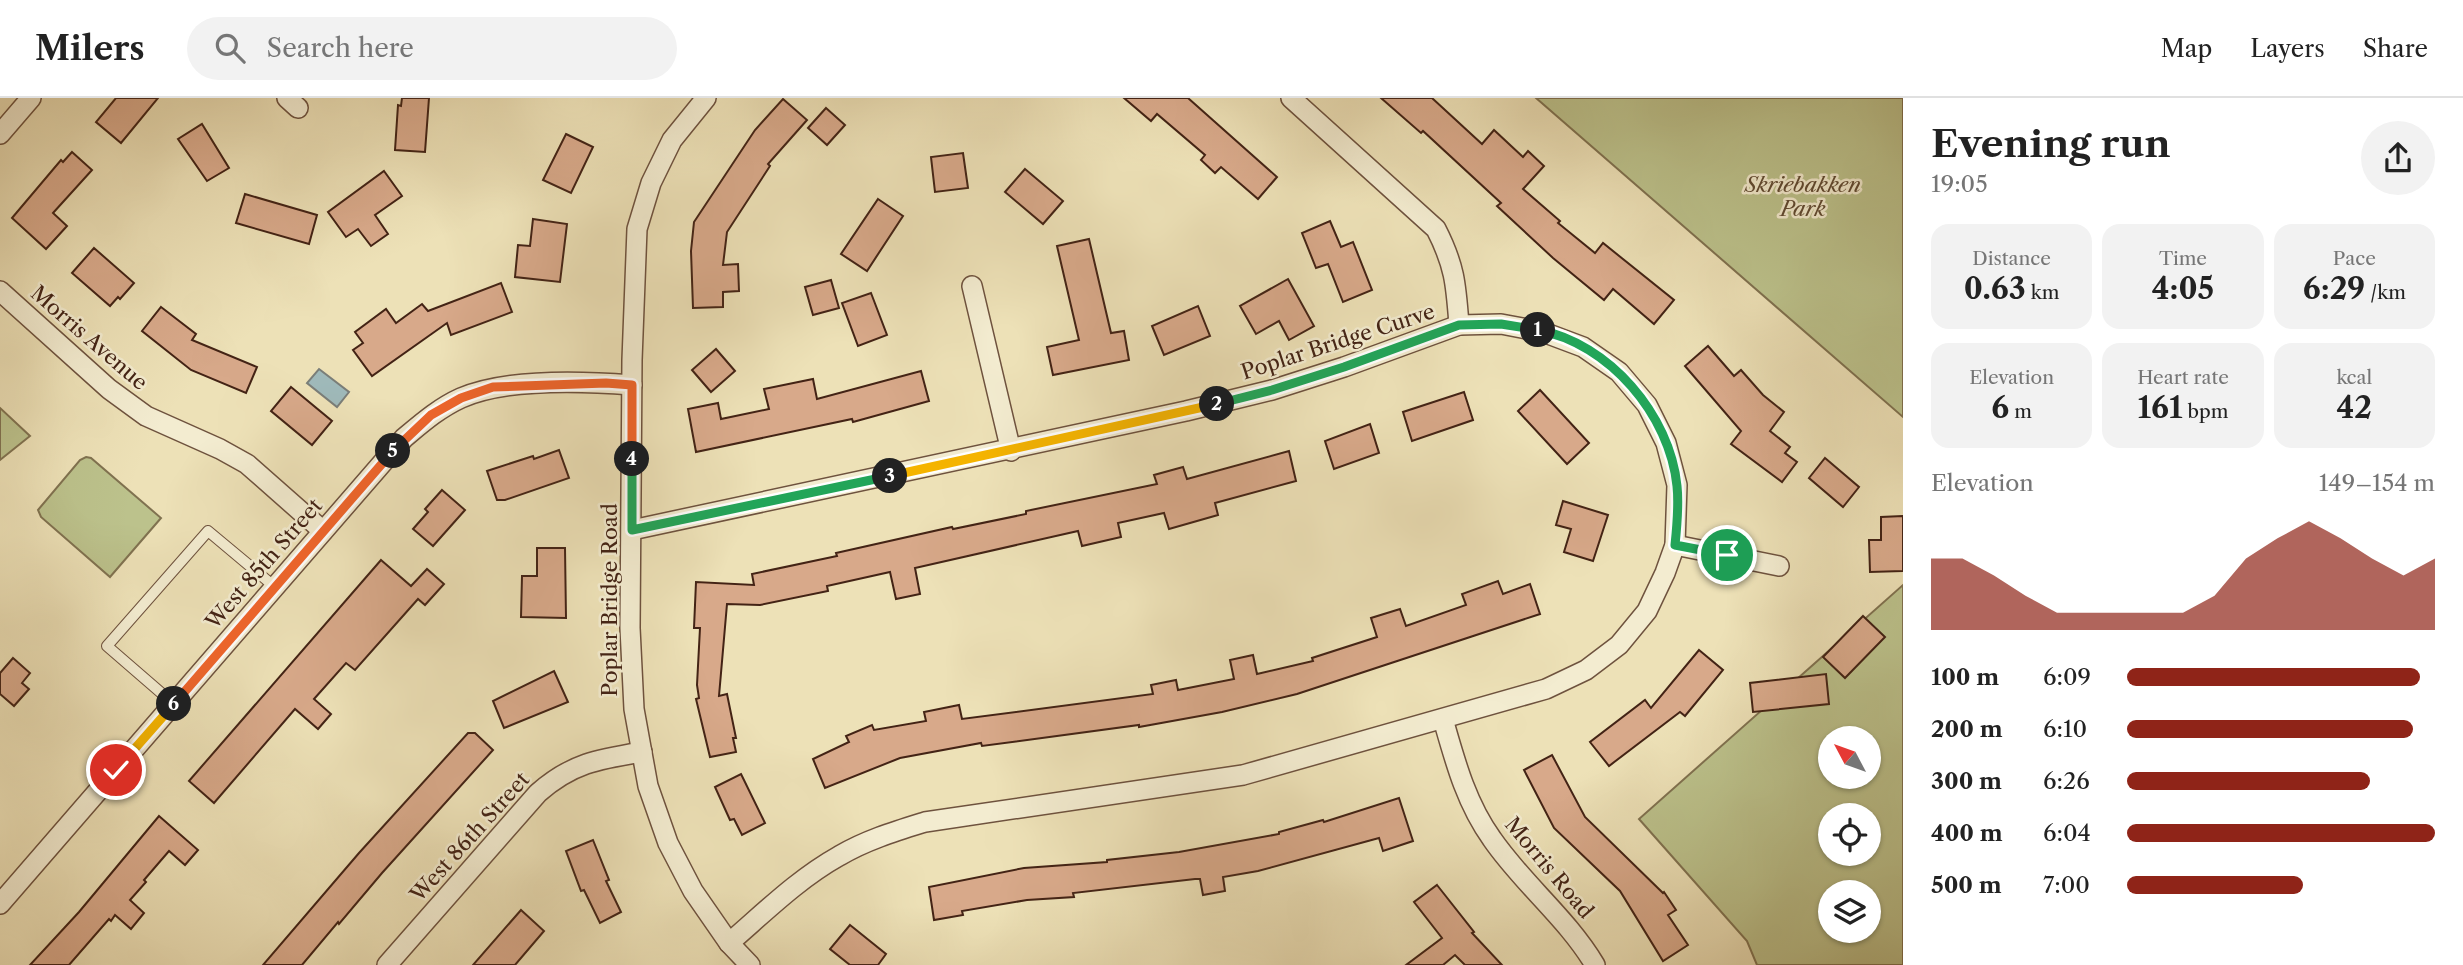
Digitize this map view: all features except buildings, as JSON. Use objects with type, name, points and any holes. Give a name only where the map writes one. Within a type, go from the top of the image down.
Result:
[{"type":"street","points":[[0,134],[31,98]]},
{"type":"street","name":"Poplar Bridge Road","points":[[706,98],[672,140],[651,183],[637,229],[633,277],[630,628],[634,709],[648,786],[668,843],[693,891],[729,943],[750,965]]},
{"type":"street","points":[[1292,98],[1436,229],[1448,253],[1455,278],[1459,325]]},
{"type":"street","points":[[972,286],[1011,451]]},
{"type":"street","name":"Morris Avenue","points":[[0,291],[109,389],[146,416],[247,464],[323,531]]},
{"type":"street","name":"Poplar Bridge Curve","points":[[632,530],[1011,451],[1272,390],[1459,325],[1501,324],[1543,331],[1583,347],[1619,372],[1647,405],[1666,443],[1677,485],[1675,545],[1647,611],[1619,645],[1586,670],[1546,689],[1243,775],[925,822],[880,837],[840,855],[798,883],[729,943]]},
{"type":"street","name":"West 85th Street","points":[[0,904],[404,438],[431,415],[461,398],[493,387],[606,383],[632,385]]},
{"type":"street","points":[[1675,545],[1779,566]]},
{"type":"street","name":"Morris Road","points":[[1443,719],[1461,780],[1486,829],[1512,864],[1580,940],[1595,965]]},
{"type":"street","name":"West 86th Street","points":[[387,965],[538,793],[557,777],[577,765],[642,752]]},
{"type":"lane","points":[[174,704],[107,646],[208,531],[275,587]]},
{"type":"green space","name":"Skriebakken Park","points":[[1536,98],[1903,98],[1903,417]]},
{"type":"green space","points":[[0,408],[30,436],[0,460]]},
{"type":"green space","points":[[91,458],[161,518],[110,577],[41,517],[38,510],[80,460]]},
{"type":"green space","points":[[1903,585],[1903,965],[1757,965],[1747,941],[1639,819]]},
{"type":"water","points":[[319,369],[349,392],[337,407],[307,383]]},
{"type":"route","points":[[116,770],[404,438],[431,415],[461,398],[493,387],[606,383],[632,385],[632,530],[1011,451],[1186,411],[1272,390],[1459,325],[1501,324],[1543,331],[1583,347],[1619,372],[1647,405],[1666,443],[1677,485],[1675,545],[1727,555]]}]
